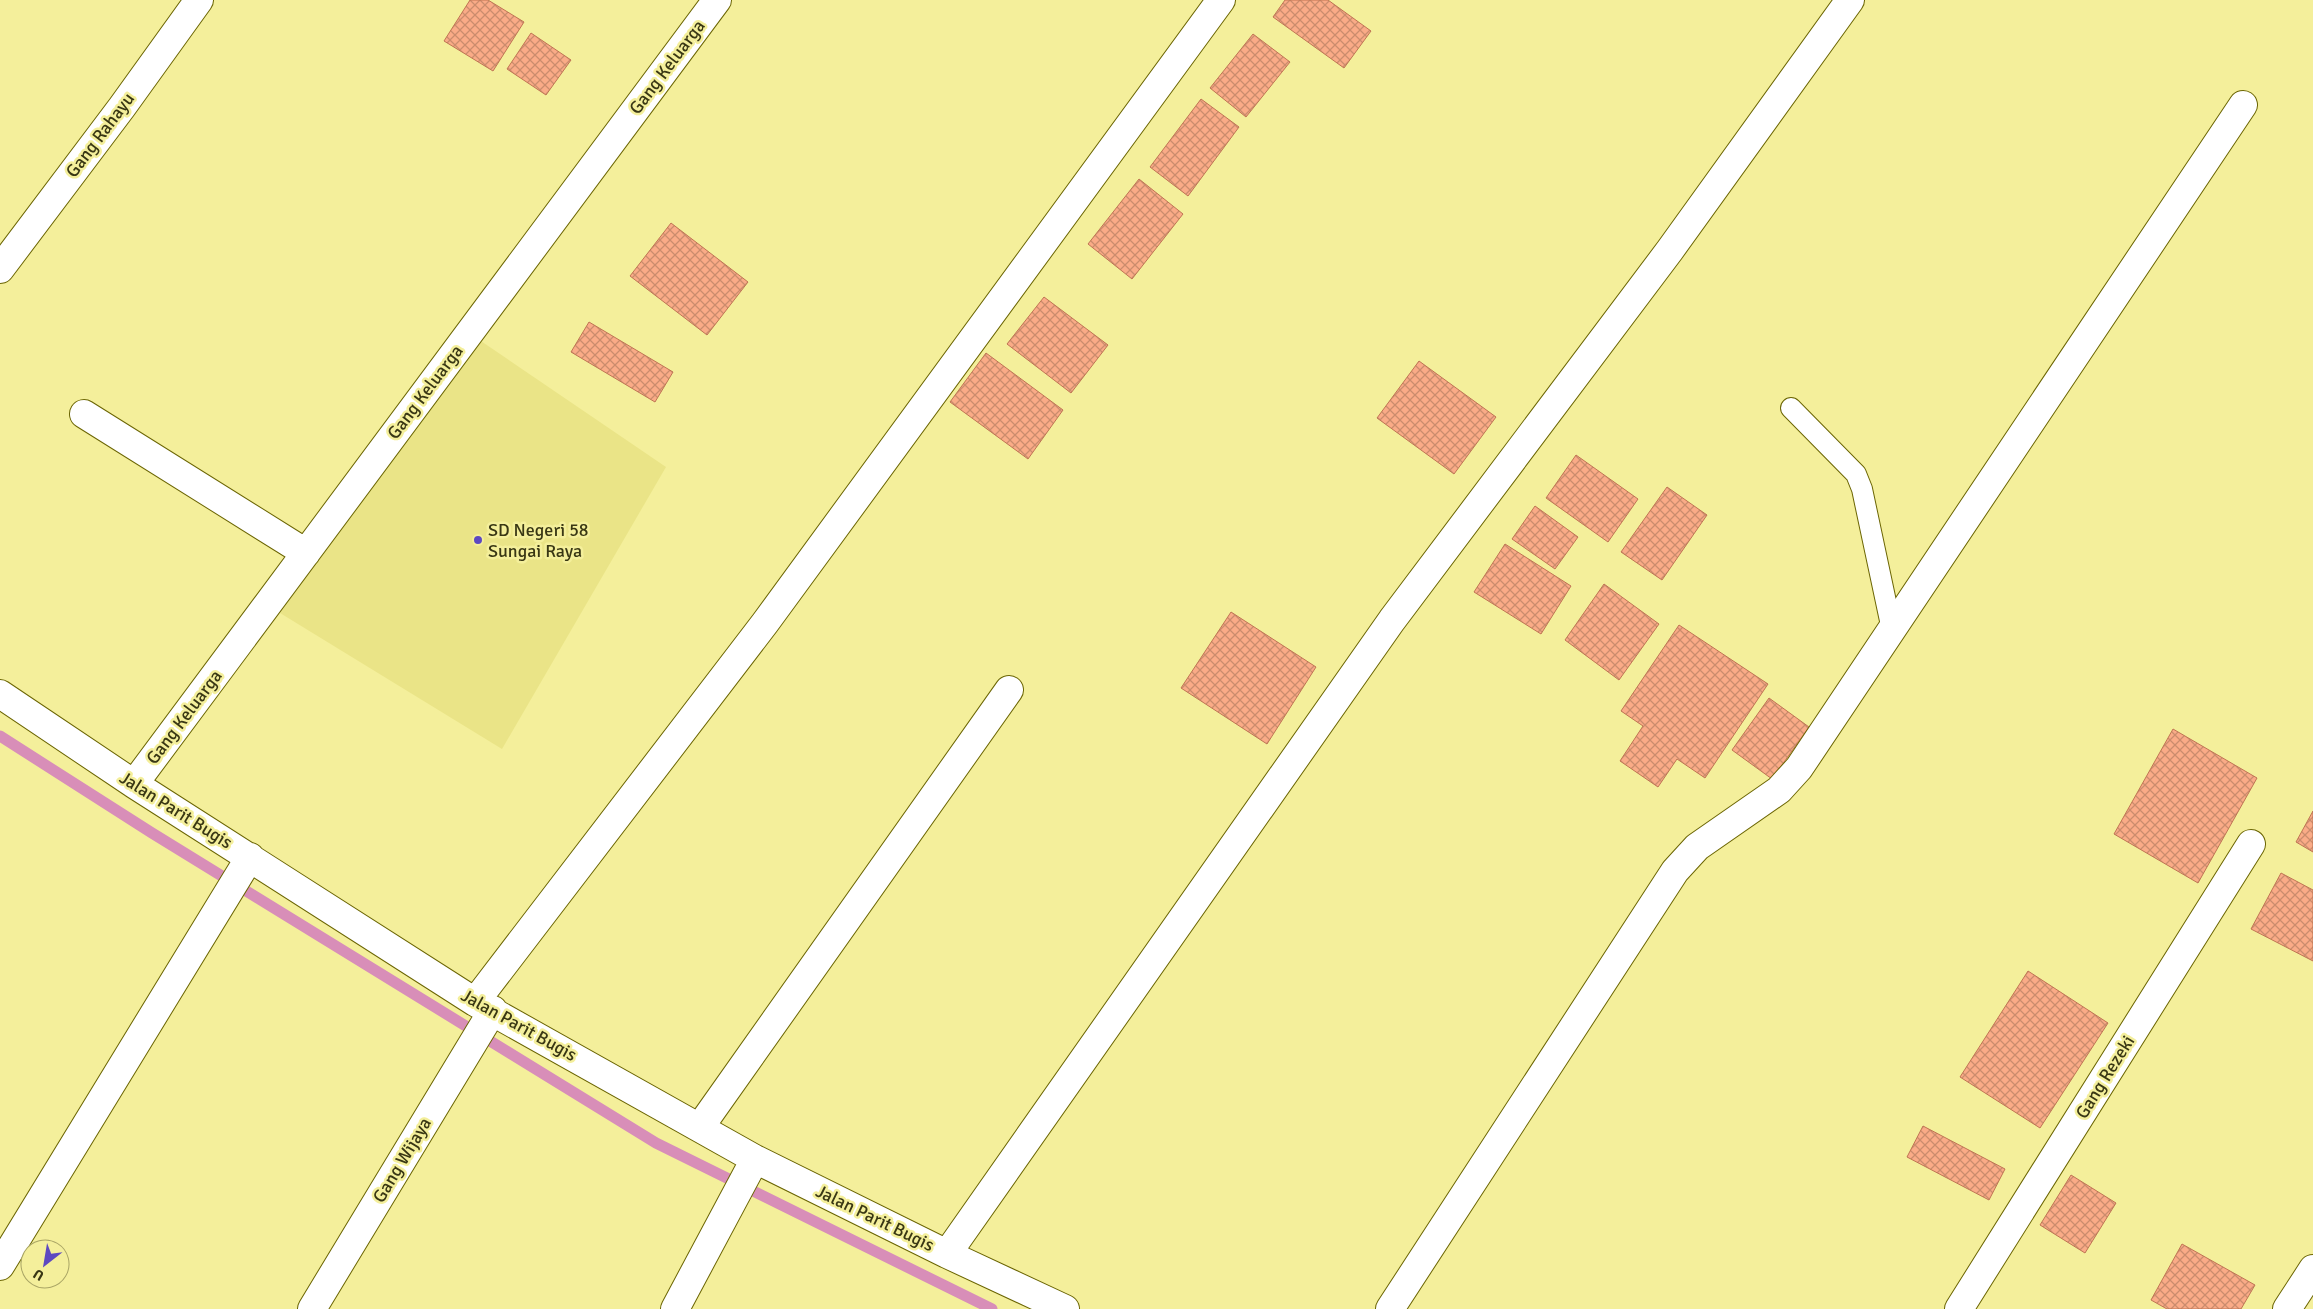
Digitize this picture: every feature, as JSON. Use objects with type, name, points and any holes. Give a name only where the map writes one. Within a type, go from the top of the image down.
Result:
[{"type":"street","name":"Gang Rahayu","points":[[0,269],[122,107],[199,0]]},
{"type":"street","name":"Gang Keluarga","points":[[134,784],[717,0]]},
{"type":"street","name":"Gang Wijaya","points":[[312,1309],[484,1006],[1221,0]]},
{"type":"street","points":[[947,1254],[1392,620],[1670,250],[1850,0]]},
{"type":"street","points":[[1390,1309],[1675,871],[1698,848],[1779,790],[1799,768],[2243,105]]},
{"type":"street","points":[[84,414],[306,553]]},
{"type":"street","points":[[700,1127],[1009,690]]},
{"type":"street","name":"Jalan Parit Bugis","points":[[0,694],[134,784],[484,1006],[755,1159],[947,1254],[1065,1309]]},
{"type":"street","name":"Gang Rezeki","points":[[1959,1309],[2251,844]]},
{"type":"street","points":[[0,1266],[250,857]]},
{"type":"street","points":[[675,1309],[755,1159]]},
{"type":"street","points":[[2288,1309],[2313,1269]]},
{"type":"lane","points":[[1791,408],[1856,474],[1862,489],[1892,630]]},
{"type":"shaded area","name":"SD Negeri 58 Sungai Raya","points":[[475,337],[666,467],[502,749],[280,613]]},
{"type":"building","points":[[470,0],[488,0],[524,22],[493,71],[444,41]]},
{"type":"building","points":[[1285,0],[1328,0],[1371,31],[1344,68],[1273,17]]},
{"type":"building","points":[[531,33],[571,60],[546,95],[507,69]]},
{"type":"building","points":[[1253,34],[1290,62],[1246,117],[1210,88]]},
{"type":"building","points":[[1201,99],[1239,127],[1188,196],[1150,167]]},
{"type":"building","points":[[1139,179],[1183,214],[1132,279],[1088,244]]},
{"type":"building","points":[[671,223],[748,282],[707,335],[630,276]]},
{"type":"building","points":[[1044,297],[1108,345],[1071,393],[1007,344]]},
{"type":"building","points":[[589,322],[673,372],[655,402],[571,352]]},
{"type":"building","points":[[986,353],[1063,410],[1028,459],[950,402]]},
{"type":"building","points":[[1419,361],[1496,417],[1454,474],[1377,418]]},
{"type":"building","points":[[1576,455],[1638,499],[1608,542],[1546,498]]},
{"type":"building","points":[[1667,487],[1707,515],[1662,580],[1621,552]]},
{"type":"building","points":[[1535,506],[1578,537],[1555,569],[1512,539]]},
{"type":"building","points":[[1505,544],[1571,586],[1541,634],[1474,592]]},
{"type":"building","points":[[1604,584],[1659,624],[1619,680],[1565,640]]},
{"type":"building","points":[[1231,612],[1316,667],[1267,744],[1181,688]]},
{"type":"building","points":[[1679,625],[1768,684],[1705,778],[1677,759],[1658,787],[1620,761],[1643,726],[1621,711]]},
{"type":"building","points":[[1769,698],[1809,727],[1772,779],[1732,750]]},
{"type":"building","points":[[2173,729],[2257,778],[2198,883],[2114,834]]},
{"type":"building","points":[[2313,811],[2313,852],[2296,842]]},
{"type":"building","points":[[2281,873],[2313,890],[2313,961],[2251,929]]},
{"type":"building","points":[[2028,971],[2108,1023],[2040,1128],[1960,1077]]},
{"type":"building","points":[[1923,1126],[2005,1169],[1989,1200],[1907,1157]]},
{"type":"building","points":[[2071,1175],[2116,1203],[2085,1253],[2040,1225]]},
{"type":"building","points":[[2182,1244],[2255,1285],[2241,1309],[2167,1309],[2151,1300]]},
{"type":"waterway","points":[[0,736],[152,833],[656,1143],[992,1309]]},
{"type":"place","name":"SD Negeri 58 Sungai Raya","points":[[478,540]]}]
